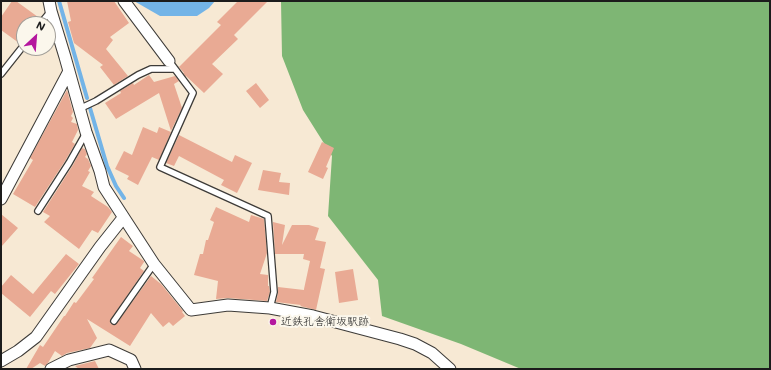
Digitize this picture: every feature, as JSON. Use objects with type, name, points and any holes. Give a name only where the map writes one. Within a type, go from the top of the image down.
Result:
[{"type":"street","points":[[124,1],[172,65]]},
{"type":"street","points":[[50,6],[79,109],[104,187],[154,264],[191,310],[228,305],[270,308],[313,316],[410,342],[432,353],[450,369]]},
{"type":"street","points":[[1,199],[69,71]]},
{"type":"street","points":[[1,361],[18,351],[36,337],[100,247],[123,218]]},
{"type":"street","points":[[51,369],[69,360],[109,350],[131,360],[135,369]]},
{"type":"lane","points":[[44,16],[50,6]]},
{"type":"lane","points":[[1,74],[16,55]]},
{"type":"lane","points":[[79,109],[96,101],[138,75],[172,65],[193,93],[160,167],[268,216],[274,292],[270,308]]},
{"type":"lane","points":[[38,211],[69,163],[86,132]]},
{"type":"lane","points":[[114,321],[154,264]]},
{"type":"green space","points":[[281,1],[770,1],[770,369],[521,369],[461,344],[382,316],[378,280],[328,216],[332,156],[303,110],[282,56]]},
{"type":"water","points":[[134,1],[215,1],[209,8],[197,16],[160,16]]},
{"type":"building","points":[[12,1],[16,1],[37,16],[16,16],[16,41],[1,30],[1,17]]},
{"type":"building","points":[[67,1],[114,1],[129,23],[110,37],[113,40],[106,49],[128,76],[114,85],[100,67],[103,65],[74,43],[68,22],[71,21]]},
{"type":"building","points":[[238,1],[268,1],[234,35],[238,39],[212,64],[223,74],[204,93],[186,77],[179,67],[221,25],[217,22]]},
{"type":"building","points":[[149,75],[154,82],[175,76],[179,81],[174,84],[182,108],[171,131],[159,93],[116,119],[105,103],[121,93],[120,91],[133,83],[134,85]]},
{"type":"building","points":[[256,83],[269,100],[260,108],[246,91]]},
{"type":"building","points":[[67,90],[73,112],[71,122],[77,124],[78,130],[72,142],[75,144],[35,207],[13,194],[33,160],[30,158]]},
{"type":"building","points":[[143,127],[157,133],[159,127],[171,132],[159,160],[152,157],[138,185],[127,179],[129,176],[115,169],[124,151],[132,155]]},
{"type":"building","points":[[179,135],[232,162],[235,155],[252,163],[237,193],[221,185],[224,180],[179,156],[174,166],[166,163]]},
{"type":"building","points":[[322,142],[334,148],[323,179],[308,172]]},
{"type":"building","points":[[82,148],[85,149],[87,154],[85,157],[88,159],[91,166],[88,171],[90,172],[82,186],[94,192],[91,196],[108,207],[112,212],[98,233],[92,230],[79,249],[44,222],[50,216],[43,212]]},
{"type":"building","points":[[263,170],[281,173],[279,182],[290,183],[289,195],[258,190]]},
{"type":"building","points":[[216,207],[249,222],[251,215],[264,219],[267,253],[260,274],[268,275],[268,286],[270,292],[267,301],[228,298],[216,299],[218,281],[194,275],[200,254],[203,254],[206,240],[208,240],[214,222],[210,220]]},
{"type":"building","points":[[1,214],[18,228],[1,247]]},
{"type":"building","points":[[273,222],[285,225],[282,245],[292,225],[309,225],[319,228],[315,240],[326,242],[320,268],[325,269],[316,310],[300,306],[301,305],[276,302],[278,287],[304,290],[310,261],[303,259],[304,254],[275,254]]},
{"type":"building","points":[[121,237],[133,246],[129,251],[144,261],[140,268],[144,271],[111,319],[110,323],[114,325],[117,323],[151,276],[161,284],[183,311],[182,312],[185,316],[173,326],[169,322],[163,327],[151,313],[130,346],[87,319],[97,338],[90,348],[67,353],[62,356],[55,351],[45,366],[40,363],[31,369],[26,369],[40,345],[43,347],[74,302],[76,303],[94,279],[92,278]]},
{"type":"building","points":[[66,254],[79,264],[55,294],[51,291],[30,317],[1,293],[1,287],[11,275],[33,294]]},
{"type":"building","points":[[353,269],[358,300],[339,303],[335,272]]},
{"type":"building","points":[[95,361],[99,369],[79,369],[75,366]]},
{"type":"waterway","points":[[59,1],[87,98]]},
{"type":"waterway","points":[[90,108],[107,166],[116,186],[124,198]]},
{"type":"place","name":"近鉄孔舎衛坂駅跡","points":[[273,322]]}]
